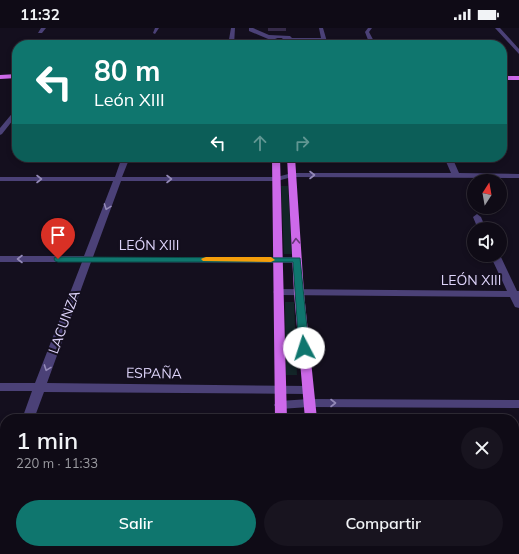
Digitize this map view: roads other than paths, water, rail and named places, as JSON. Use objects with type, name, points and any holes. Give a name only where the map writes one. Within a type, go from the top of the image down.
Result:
[{"type":"main road","points":[[0,76],[12,76]]},
{"type":"main road","points":[[507,78],[519,78]]},
{"type":"main road","points":[[276,162],[281,414]]},
{"type":"main road","points":[[291,162],[299,293],[310,414]]},
{"type":"street","points":[[155,33],[157,28]]},
{"type":"street","points":[[232,40],[233,28]]},
{"type":"street","points":[[251,28],[251,30],[258,30],[277,40]]},
{"type":"street","points":[[321,28],[324,40]]},
{"type":"street","points":[[371,28],[367,32],[371,40]]},
{"type":"street","points":[[497,28],[519,52]]},
{"type":"street","points":[[268,36],[290,37],[285,40]]},
{"type":"street","points":[[0,133],[12,117]]},
{"type":"street","points":[[0,121],[9,121]]},
{"type":"street","name":"LACUNZA","points":[[30,414],[124,162]]},
{"type":"street","points":[[450,162],[456,175]]},
{"type":"street","points":[[0,179],[277,179],[292,175],[519,176]]},
{"type":"street","points":[[477,217],[479,222]]},
{"type":"street","name":"LEÓN XIII","points":[[0,259],[297,260]]},
{"type":"street","points":[[499,262],[516,294],[519,305]]},
{"type":"street","name":"LEÓN XIII","points":[[278,292],[516,294]]},
{"type":"street","name":"ESPAÑA","points":[[0,387],[308,390]]},
{"type":"street","points":[[280,405],[309,403],[519,404]]}]
